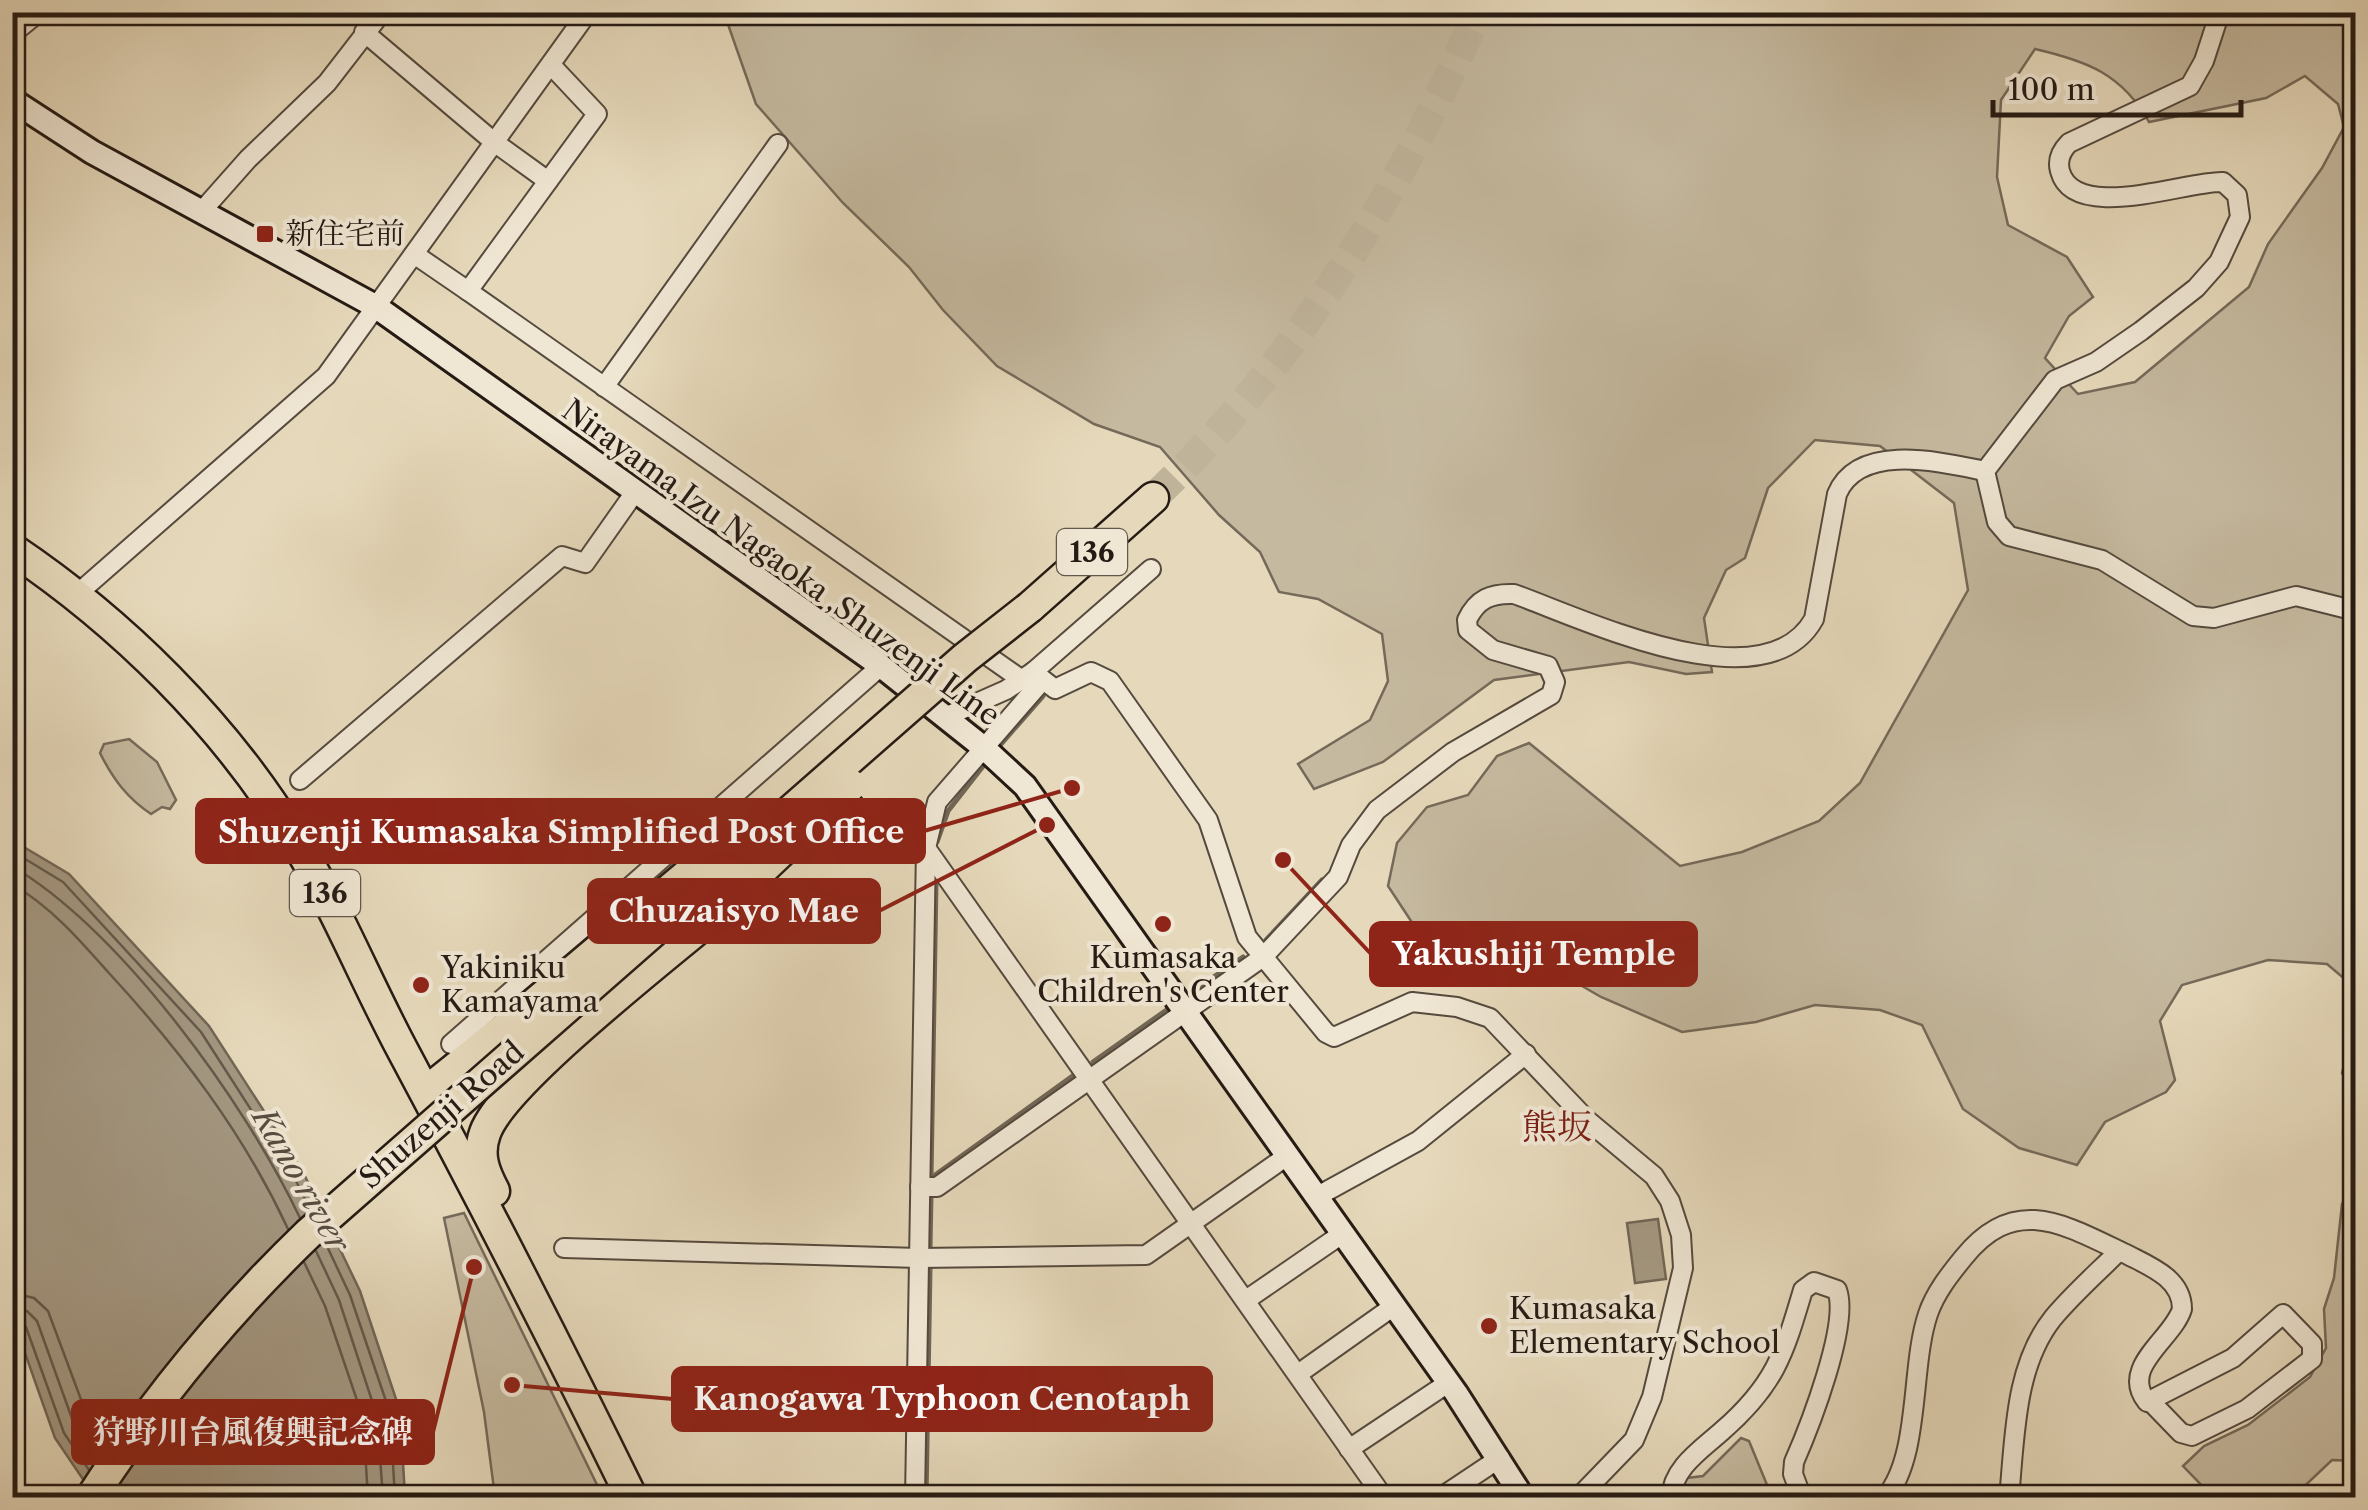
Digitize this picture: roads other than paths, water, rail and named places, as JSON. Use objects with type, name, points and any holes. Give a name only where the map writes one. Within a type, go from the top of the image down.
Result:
[{"type":"highway","name":"Shuzenji Road","points":[[92,1498],[127,1442],[192,1358],[308,1234],[1153,498]]},
{"type":"highway","name":"136","points":[[12,549],[75,596],[170,682],[258,784],[322,888],[540,1310],[632,1498]]},
{"type":"highway","points":[[540,1310],[531,1262],[482,1164],[486,1128],[506,1099],[712,916],[953,690],[1030,606]]},
{"type":"highway","points":[[426,1092],[464,1048],[508,1026],[884,713],[929,677],[965,658]]},
{"type":"highway","points":[[442,1123],[469,1117],[506,1099]]},
{"type":"main road","name":"Nirayama,Izu Nagaoka ,Shuzenji Line","points":[[12,100],[92,152],[375,306],[880,666],[984,748],[1025,786],[1448,1383],[1523,1498]]},
{"type":"street","points":[[12,34],[39,12]]},
{"type":"street","points":[[201,212],[248,159],[327,83],[382,12]]},
{"type":"street","points":[[75,596],[326,376],[588,12]]},
{"type":"street","points":[[1985,471],[2055,380],[2096,362],[2182,299],[2231,243],[2240,207],[2238,195],[2224,182],[2198,182],[2137,197],[2106,197],[2072,186],[2059,169],[2059,159],[2069,142],[2190,86],[2220,12]]},
{"type":"street","points":[[364,32],[494,142],[548,182]]},
{"type":"street","points":[[468,292],[597,114],[551,65]]},
{"type":"street","points":[[604,387],[778,144]]},
{"type":"street","points":[[414,254],[961,633],[1032,678],[1054,689],[1092,672],[1110,681],[1208,820],[1242,925],[1326,1033],[1334,1037],[1400,1004],[1468,1010],[1500,1024],[1587,1120],[1662,1186],[1674,1213],[1683,1253],[1674,1319],[1643,1424],[1622,1455],[1578,1498]]},
{"type":"street","points":[[920,1187],[937,1187],[1089,1076],[1264,957],[1338,877],[1351,846],[1377,810],[1453,752],[1550,696],[1555,682],[1548,666],[1494,650],[1468,630],[1467,620],[1479,601],[1491,595],[1514,594],[1653,646],[1771,655],[1805,636],[1814,619],[1838,494],[1844,478],[1857,466],[1896,461],[1948,463],[1985,471]]},
{"type":"street","points":[[1985,471],[1997,522],[2009,536],[2102,560],[2194,616],[2214,618],[2296,596],[2356,611]]},
{"type":"street","points":[[300,780],[562,556],[585,563],[635,492]]},
{"type":"street","points":[[914,1498],[926,848],[937,802],[984,748],[1032,678],[1151,569]]},
{"type":"street","points":[[464,1048],[600,913],[880,666]]},
{"type":"street","points":[[944,716],[1032,678]]},
{"type":"street","points":[[926,848],[1384,1498]]},
{"type":"street","points":[[464,1048],[586,942],[600,913]]},
{"type":"street","points":[[1316,1197],[1418,1141],[1526,1054]]},
{"type":"street","points":[[564,1248],[919,1258],[1146,1255],[1287,1156]]},
{"type":"street","points":[[1885,1498],[1901,1472],[1929,1309],[1973,1246],[1998,1224],[2020,1218],[2119,1251],[2161,1272],[2182,1300],[2176,1323],[2142,1365],[2141,1394],[2181,1433],[2192,1436],[2266,1396],[2312,1359],[2312,1344],[2283,1314],[2233,1358],[2152,1403]]},
{"type":"street","points":[[1246,1300],[1342,1234]]},
{"type":"street","points":[[2008,1498],[2016,1422],[2037,1342],[2054,1318],[2119,1251]]},
{"type":"street","points":[[1671,1498],[1679,1472],[1766,1385],[1790,1338],[1802,1290],[1814,1282],[1836,1290],[1839,1313],[1826,1380],[1794,1462],[1793,1474],[1802,1498]]},
{"type":"street","points":[[1298,1374],[1394,1306]]},
{"type":"street","points":[[1349,1449],[1448,1383]]},
{"type":"street","points":[[1440,1498],[1500,1458]]},
{"type":"water","name":"Kano river","points":[[12,840],[69,874],[209,1026],[302,1170],[360,1291],[400,1411],[405,1497],[95,1497],[55,1438],[13,1319]]},
{"type":"water","points":[[1658,1219],[1666,1279],[1635,1283],[1627,1223]]},
{"type":"waterway","points":[[1001,744],[1043,696]]},
{"type":"waterway","points":[[937,842],[948,811],[984,765]]},
{"type":"waterway","points":[[1266,940],[1322,880]]},
{"type":"waterway","points":[[931,1178],[936,881]]},
{"type":"waterway","points":[[1190,993],[1243,957]]},
{"type":"waterway","points":[[1093,1062],[1168,1009]]},
{"type":"waterway","points":[[931,1178],[1074,1075]]},
{"type":"waterway","points":[[930,1248],[931,1195]]},
{"type":"waterway","points":[[926,1498],[930,1268]]},
{"type":"tunnel","points":[[1153,498],[1253,391],[1340,272],[1414,145],[1478,12]]},
{"type":"place","name":"新住宅前","points":[[265,234]]},
{"type":"place","name":"Shuzenji Kumasaka Simplified Post Office","points":[[1072,788]]},
{"type":"place","name":"Chuzaisyo Mae","points":[[1047,825]]},
{"type":"place","name":"Yakushiji Temple","points":[[1283,860]]},
{"type":"place","name":"Kumasaka Children's Center","points":[[1163,924]]},
{"type":"place","name":"Yakiniku Kamayama","points":[[421,985]]},
{"type":"place","name":"狩野川台風復興記念碑","points":[[474,1267]]},
{"type":"place","name":"Kumasaka Elementary School","points":[[1489,1326]]},
{"type":"place","name":"Kanogawa Typhoon Cenotaph","points":[[512,1385]]},
{"type":"district","name":"熊坂","points":[[1557,1127]]}]
